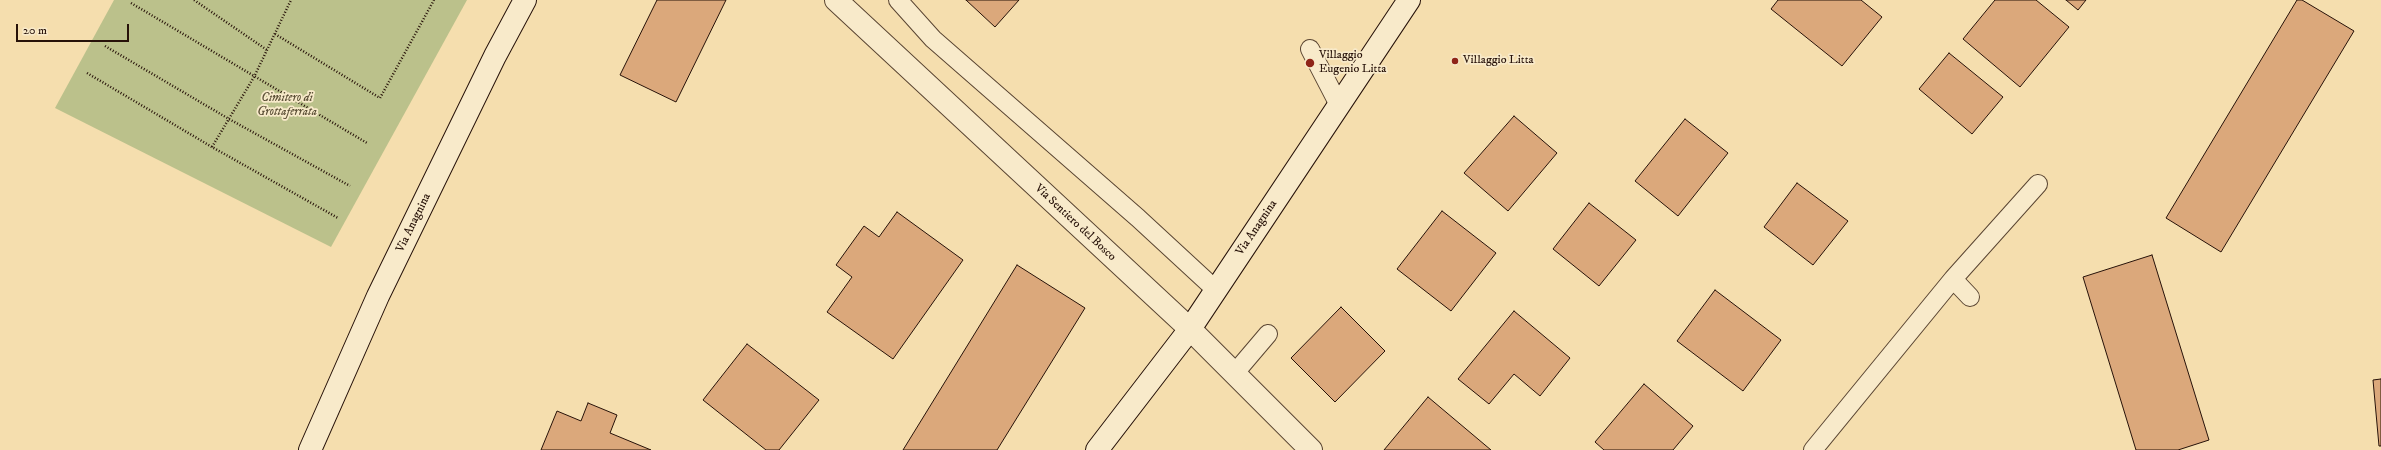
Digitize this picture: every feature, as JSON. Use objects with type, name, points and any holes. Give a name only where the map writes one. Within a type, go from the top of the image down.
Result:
[{"type":"main road","name":"Via Anagnina","points":[[310,450],[378,296],[494,56],[525,0]]},
{"type":"main road","name":"Via Sentiero del Bosco","points":[[836,0],[1190,330],[1311,450]]},
{"type":"main road","name":"Via Anagnina","points":[[1097,450],[1190,330],[1409,0]]},
{"type":"lane","points":[[898,0],[933,39],[1138,218],[1216,290]]},
{"type":"lane","points":[[1310,49],[1339,105]]},
{"type":"lane","points":[[1813,450],[1953,279],[2038,184]]},
{"type":"lane","points":[[1953,279],[1970,297]]},
{"type":"lane","points":[[1234,374],[1268,334]]},
{"type":"path","points":[[194,0],[267,50]]},
{"type":"path","points":[[212,147],[254,77],[291,0]]},
{"type":"path","points":[[275,34],[380,98],[434,0]]},
{"type":"path","points":[[131,3],[367,143]]},
{"type":"path","points":[[105,46],[229,120],[350,186]]},
{"type":"path","points":[[87,73],[212,147],[338,218]]},
{"type":"green space","name":"Cimitero di Grottaferrata","points":[[114,0],[467,0],[331,247],[55,108]]},
{"type":"building","points":[[657,0],[726,0],[676,102],[620,75]]},
{"type":"building","points":[[966,0],[1019,0],[995,27]]},
{"type":"building","points":[[1778,0],[1861,0],[1882,17],[1842,66],[1771,9]]},
{"type":"building","points":[[1995,0],[2036,0],[2069,27],[2020,87],[1963,39]]},
{"type":"building","points":[[2066,0],[2086,0],[2078,10]]},
{"type":"building","points":[[2297,0],[2302,0],[2354,31],[2221,252],[2166,218]]},
{"type":"building","points":[[1949,53],[2003,97],[1972,134],[1919,89]]},
{"type":"building","points":[[1514,116],[1557,153],[1508,211],[1464,173]]},
{"type":"building","points":[[1685,119],[1728,153],[1678,216],[1635,181]]},
{"type":"building","points":[[1797,183],[1848,221],[1813,265],[1764,227]]},
{"type":"building","points":[[1589,203],[1636,240],[1599,286],[1553,249]]},
{"type":"building","points":[[1442,211],[1496,253],[1451,311],[1397,269]]},
{"type":"building","points":[[897,212],[963,260],[893,359],[827,312],[852,277],[836,265],[864,226],[879,237]]},
{"type":"building","points":[[2152,255],[2209,440],[2178,450],[2136,450],[2083,277]]},
{"type":"building","points":[[1017,265],[1085,308],[997,450],[903,450]]},
{"type":"building","points":[[1715,290],[1781,340],[1743,391],[1677,341]]},
{"type":"building","points":[[1341,307],[1385,351],[1335,402],[1291,358]]},
{"type":"building","points":[[1514,311],[1570,358],[1540,396],[1514,374],[1489,404],[1458,379]]},
{"type":"building","points":[[747,344],[819,400],[779,450],[766,450],[703,400]]},
{"type":"building","points":[[2381,379],[2381,446],[2379,446],[2373,380]]},
{"type":"building","points":[[1644,384],[1693,426],[1673,450],[1604,450],[1595,442]]},
{"type":"building","points":[[1428,397],[1491,450],[1384,450]]},
{"type":"building","points":[[588,403],[617,415],[610,433],[651,450],[541,450],[557,411],[581,421]]},
{"type":"place","name":"Villaggio Litta","points":[[1455,61]]},
{"type":"place","name":"Villaggio Eugenio Litta","points":[[1310,63]]}]
